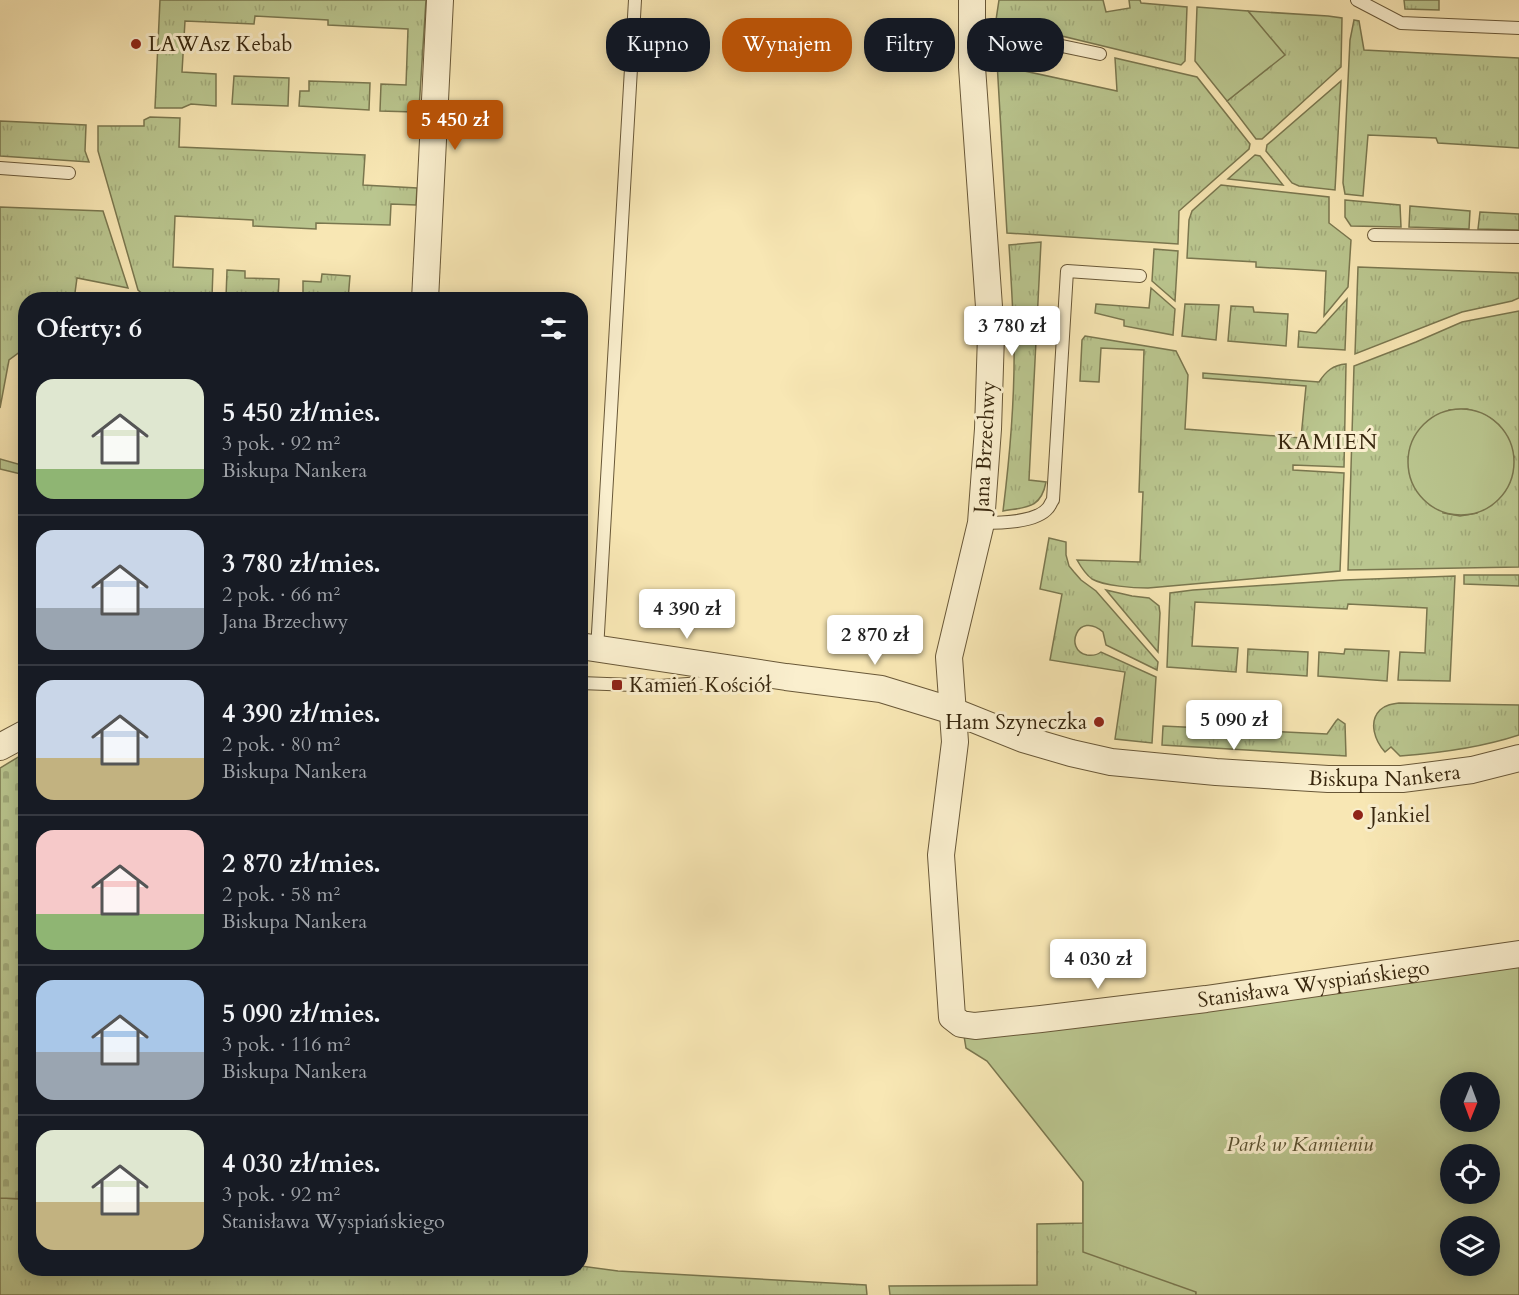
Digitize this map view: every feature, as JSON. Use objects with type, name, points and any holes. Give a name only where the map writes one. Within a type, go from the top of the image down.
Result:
[{"type":"street","points":[[426,292],[440,0]]},
{"type":"street","name":"Jana Brzechwy","points":[[972,0],[972,18]]},
{"type":"street","name":"Jana Brzechwy","points":[[953,711],[949,657],[981,523],[988,429],[991,335],[972,72]]},
{"type":"street","name":"Biskupa Nankera","points":[[589,648],[881,689],[953,711],[1022,739],[1110,762],[1328,779],[1402,778],[1472,770],[1519,758]]},
{"type":"street","name":"Stanisława Wyspiańskiego","points":[[953,711],[955,742],[941,855],[952,1017],[961,1024],[975,1026],[1206,999],[1519,954]]},
{"type":"street","points":[[0,747],[18,737]]},
{"type":"lane","points":[[589,648],[635,0]]},
{"type":"lane","points":[[1357,0],[1401,23],[1519,28]]},
{"type":"lane","points":[[1064,46],[1101,54]]},
{"type":"lane","points":[[0,168],[69,173]]},
{"type":"lane","points":[[1374,236],[1519,237]]},
{"type":"lane","points":[[981,523],[1017,521],[1035,516],[1047,510],[1053,500],[1067,271],[1140,276]]},
{"type":"lane","points":[[588,683],[660,686],[786,677]]},
{"type":"green space","points":[[160,0],[426,0],[418,112],[380,111],[381,84],[406,85],[408,29],[328,25],[328,20],[255,16],[254,24],[185,21],[182,72],[216,74],[216,106],[191,104],[182,108],[155,108]]},
{"type":"green space","points":[[999,0],[1103,0],[1106,12],[1130,8],[1129,0],[1187,7],[1185,61],[1181,65],[1064,37],[1064,18],[996,18]]},
{"type":"green space","points":[[1404,0],[1439,0],[1439,10],[1405,9]]},
{"type":"green space","points":[[1197,7],[1248,11],[1285,55],[1227,101],[1195,61]]},
{"type":"green space","points":[[1248,11],[1342,18],[1341,67],[1262,139],[1256,139],[1227,101],[1284,55]]},
{"type":"green space","points":[[1354,20],[1359,21],[1364,50],[1519,58],[1519,148],[1438,143],[1436,138],[1368,135],[1363,196],[1345,194],[1343,183],[1350,40]]},
{"type":"green space","points":[[1115,58],[1197,77],[1250,144],[1249,149],[1179,211],[1178,244],[1007,233],[998,72],[1029,72],[1117,91]]},
{"type":"green space","points":[[234,76],[289,78],[288,106],[232,104]]},
{"type":"green space","points":[[309,81],[370,83],[369,110],[299,106],[300,91],[309,91]]},
{"type":"green space","points":[[1341,81],[1335,190],[1299,186],[1292,183],[1266,151],[1267,145]]},
{"type":"green space","points":[[150,117],[180,118],[179,147],[365,155],[363,185],[417,188],[416,205],[391,204],[390,225],[316,223],[316,229],[253,226],[253,220],[175,216],[173,267],[213,269],[212,292],[140,292],[98,151],[98,126],[144,126],[144,120]]},
{"type":"green space","points":[[0,121],[86,125],[85,151],[89,162],[0,156]]},
{"type":"green space","points":[[1255,155],[1260,156],[1283,185],[1228,179]]},
{"type":"green space","points":[[1221,185],[1329,197],[1329,223],[1351,240],[1348,287],[1324,316],[1326,271],[1256,267],[1256,262],[1187,258],[1189,220],[1192,211]]},
{"type":"green space","points":[[1345,200],[1400,205],[1401,227],[1351,226],[1345,217]]},
{"type":"green space","points":[[1410,206],[1470,211],[1469,229],[1409,227]]},
{"type":"green space","points":[[0,207],[103,211],[128,288],[77,278],[75,292],[18,292],[18,353],[9,360],[0,408]]},
{"type":"green space","points":[[1480,212],[1519,214],[1519,230],[1478,229]]},
{"type":"green space","points":[[1041,242],[1029,480],[1046,482],[1044,491],[1036,502],[1025,507],[1003,511],[1014,384],[1009,245]]},
{"type":"green space","points":[[1154,249],[1178,251],[1175,301],[1152,281]]},
{"type":"green space","points":[[1358,267],[1519,273],[1519,298],[1462,312],[1355,354]]},
{"type":"green space","points":[[227,270],[245,271],[245,278],[279,279],[278,292],[226,292]]},
{"type":"green space","points":[[322,274],[350,276],[349,292],[303,292],[303,281],[321,282]]},
{"type":"green space","points":[[1151,288],[1175,309],[1173,335],[1124,326],[1124,320],[1095,313],[1096,304],[1149,308]]},
{"type":"green space","points":[[1347,299],[1345,350],[1298,347],[1299,331],[1316,333]]},
{"type":"green space","points":[[1185,304],[1219,305],[1216,340],[1182,336]]},
{"type":"green space","points":[[1231,306],[1253,307],[1254,312],[1288,314],[1286,346],[1228,341]]},
{"type":"green space","points":[[1519,311],[1519,567],[1348,570],[1354,366],[1462,322]],"holes":[[[1467,409],[1493,420],[1504,431],[1514,457],[1477,513],[1460,516],[1443,513],[1449,410]]]},
{"type":"green space","points":[[1085,336],[1176,351],[1188,375],[1185,429],[1301,438],[1306,386],[1203,378],[1203,373],[1319,382],[1330,369],[1346,364],[1344,467],[1293,465],[1293,470],[1344,473],[1340,571],[1148,588],[1111,585],[1092,579],[1077,560],[1140,562],[1143,492],[1139,492],[1144,350],[1101,348],[1099,382],[1080,381],[1082,340]]},
{"type":"green space","points":[[1461,409],[1481,413],[1499,424],[1510,442],[1514,462],[1510,482],[1499,500],[1481,511],[1461,515],[1441,511],[1423,500],[1412,482],[1408,462],[1412,442],[1423,424],[1441,413]]},
{"type":"green space","points":[[0,459],[18,464],[18,473],[0,469]]},
{"type":"green space","points":[[1049,538],[1066,542],[1069,566],[1081,580],[1096,591],[1158,662],[1157,670],[1106,645],[1103,632],[1094,626],[1081,628],[1077,633],[1075,640],[1080,652],[1096,655],[1101,652],[1156,677],[1152,743],[1115,739],[1125,672],[1050,660],[1062,594],[1040,589]]},
{"type":"green space","points":[[1464,575],[1519,575],[1519,586],[1464,584]]},
{"type":"green space","points":[[1455,576],[1450,681],[1398,680],[1400,652],[1425,653],[1427,608],[1348,604],[1347,609],[1195,602],[1192,646],[1238,648],[1236,672],[1167,667],[1170,593],[1344,580]]},
{"type":"green space","points":[[1106,590],[1149,598],[1159,606],[1158,652]]},
{"type":"green space","points":[[1248,649],[1308,652],[1307,676],[1247,672]]},
{"type":"green space","points":[[1345,649],[1389,651],[1387,681],[1318,676],[1319,652],[1344,654]]},
{"type":"green space","points":[[1399,703],[1519,705],[1519,735],[1475,747],[1445,751],[1400,756],[1391,747],[1385,752],[1376,737],[1374,720],[1382,708]]},
{"type":"green space","points":[[1338,719],[1345,724],[1346,756],[1162,745],[1163,726],[1327,734]]},
{"type":"green space","points":[[18,757],[18,1199],[0,1198],[0,768]]},
{"type":"green space","name":"Park w Kamieniu","points":[[1519,963],[1519,1295],[1196,1295],[1196,1292],[1083,1252],[1083,1182],[987,1061],[966,1048],[964,1036]]},
{"type":"green space","points":[[1083,1182],[1204,1295],[1196,1293],[1196,1295],[890,1295],[889,1286],[1037,1285],[1037,1224],[1083,1223]]},
{"type":"green space","points":[[0,1198],[18,1199],[18,1276],[588,1276],[588,1267],[618,1271],[866,1285],[867,1295],[0,1295]]},
{"type":"place","name":"LAWAsz Kebab","points":[[136,44]]},
{"type":"place","name":"Kamień Kościół","points":[[617,685]]},
{"type":"place","name":"Ham Szyneczka","points":[[1099,722]]},
{"type":"place","name":"Jankiel","points":[[1358,815]]},
{"type":"district","name":"KAMIEŃ","points":[[1328,442]]}]
